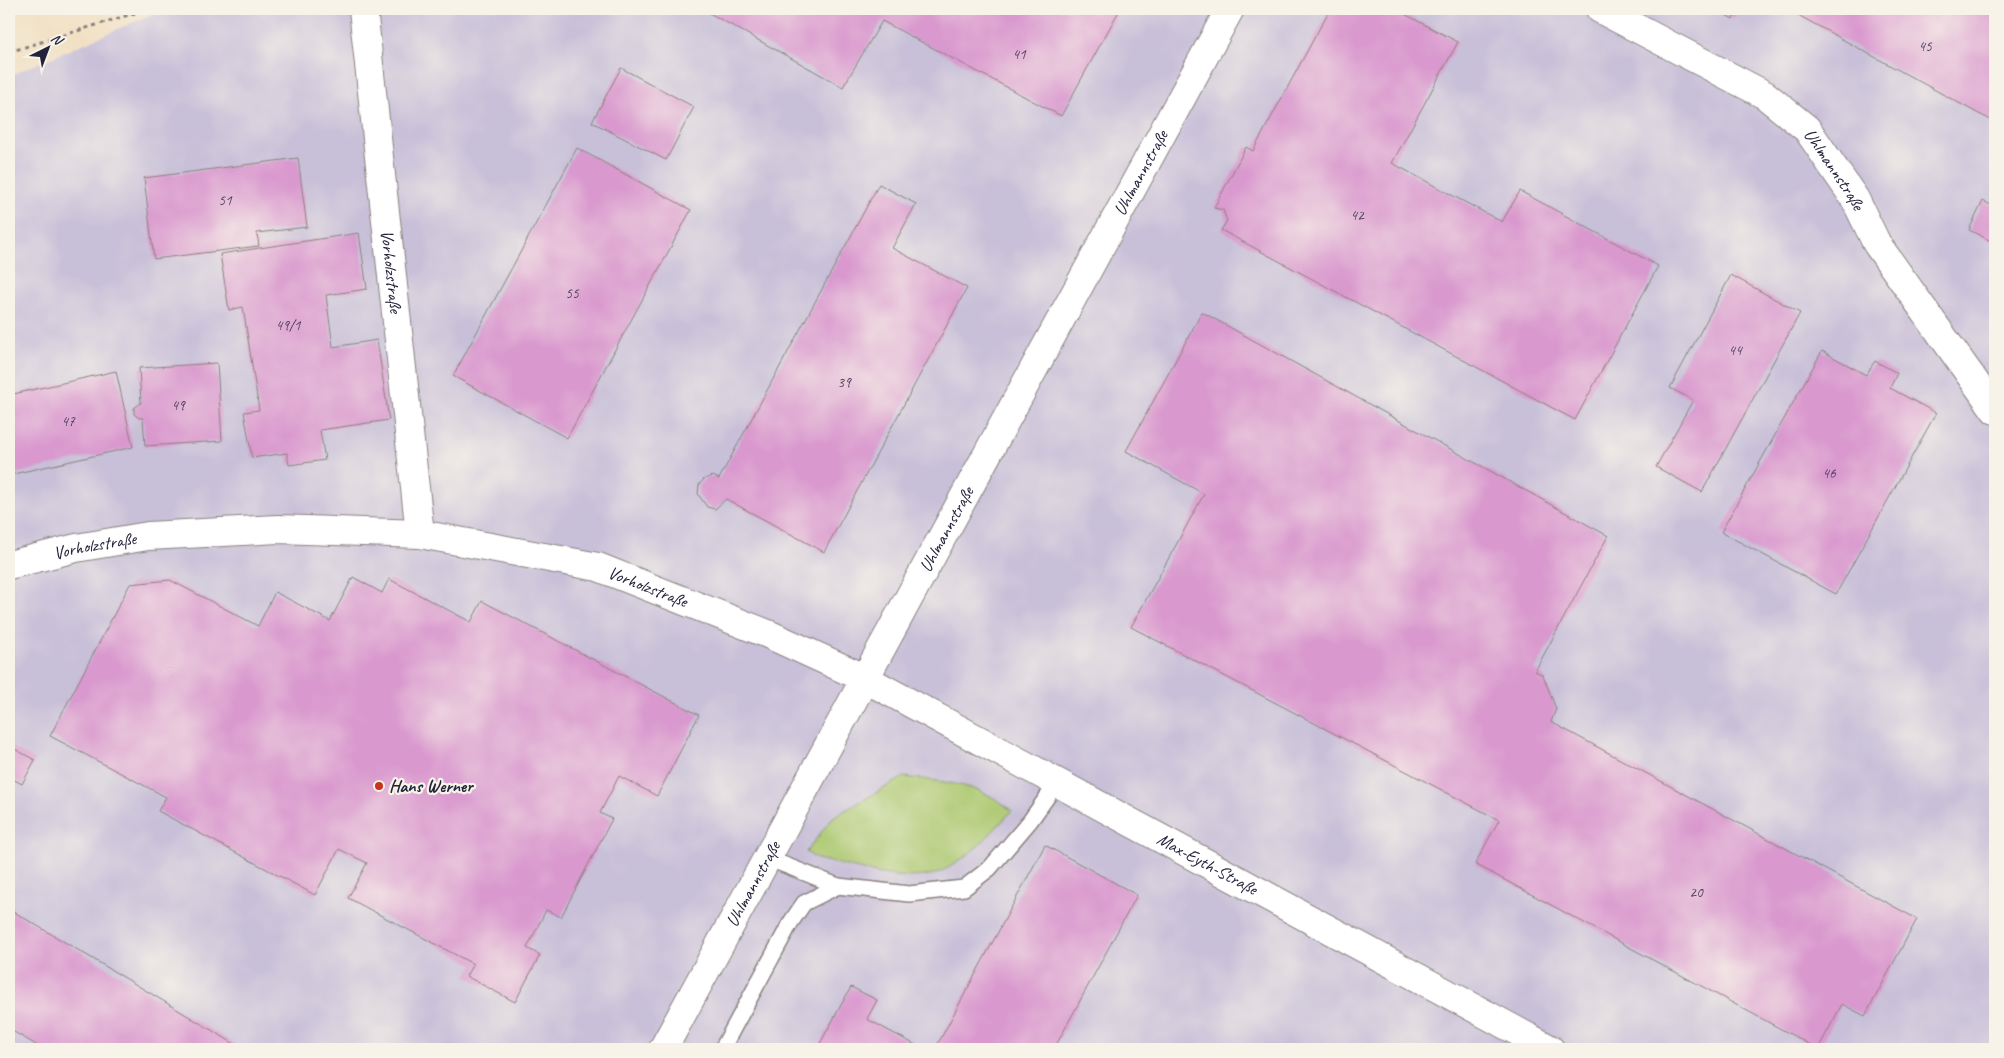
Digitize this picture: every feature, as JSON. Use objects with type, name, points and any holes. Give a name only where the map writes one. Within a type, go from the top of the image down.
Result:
[{"type":"street","name":"Vorholzstraße","points":[[363,9],[420,534]]},
{"type":"street","name":"Uhlmannstraße","points":[[662,1049],[1230,9]]},
{"type":"street","name":"Uhlmannstraße","points":[[1600,9],[1765,95],[1807,129],[1855,199],[1877,244],[1995,410]]},
{"type":"street","name":"Vorholzstraße","points":[[9,565],[76,548],[148,536],[278,529],[420,534],[598,567],[768,634],[864,678]]},
{"type":"street","name":"Max-Eyth-Straße","points":[[864,678],[1550,1049]]},
{"type":"lane","points":[[766,858],[838,886],[909,894],[964,888],[990,868],[1022,830],[1057,783]]},
{"type":"lane","points":[[722,1049],[791,922],[804,903],[838,886]]},
{"type":"path","points":[[9,52],[148,9]]},
{"type":"shaded area","points":[[164,9],[1995,9],[1995,1049],[9,1049],[9,76]]},
{"type":"green space","points":[[904,777],[961,785],[975,789],[1000,802],[1012,811],[980,844],[962,859],[942,871],[929,875],[913,877],[880,874],[817,859],[806,852],[833,817]]},
{"type":"building","points":[[702,9],[1120,9],[1061,116],[882,21],[843,87]]},
{"type":"building","points":[[1330,9],[1395,9],[1458,42],[1392,163],[1502,222],[1520,191],[1658,266],[1575,420],[1221,230],[1227,221],[1223,210],[1214,208],[1246,147],[1253,151]]},
{"type":"building","points":[[1715,9],[1739,9],[1733,19]]},
{"type":"building","points":[[1787,9],[1995,9],[1995,122],[1979,114]]},
{"type":"building","points":[[621,68],[694,107],[666,160],[592,122]]},
{"type":"building","points":[[577,148],[691,210],[567,438],[453,376]]},
{"type":"building","points":[[298,158],[307,227],[257,233],[259,246],[154,259],[144,178]]},
{"type":"building","points":[[879,184],[916,204],[892,248],[967,288],[824,552],[726,499],[715,509],[707,507],[698,494],[699,485],[704,479],[713,476],[719,479]]},
{"type":"building","points":[[1983,201],[1995,207],[1995,243],[1969,230]]},
{"type":"building","points":[[359,233],[367,289],[326,295],[333,347],[377,340],[389,420],[320,430],[325,460],[289,465],[287,453],[252,458],[244,412],[259,410],[243,307],[229,310],[220,254]]},
{"type":"building","points":[[1731,275],[1800,313],[1702,492],[1656,467],[1693,400],[1670,388]]},
{"type":"building","points":[[1202,312],[1608,536],[1535,671],[1543,675],[1556,709],[1551,722],[1917,919],[1865,1016],[1842,1004],[1818,1049],[1475,864],[1499,820],[1131,627],[1204,494],[1126,451]]},
{"type":"building","points":[[1822,351],[1866,375],[1875,361],[1897,373],[1890,388],[1936,413],[1836,594],[1721,532]]},
{"type":"building","points":[[217,363],[222,441],[145,446],[143,418],[139,418],[134,414],[134,408],[141,403],[139,368]]},
{"type":"building","points":[[116,371],[133,447],[9,475],[9,395]]},
{"type":"building","name":"Hans Werner","points":[[353,577],[382,593],[389,579],[471,622],[482,601],[699,715],[657,796],[619,776],[600,813],[612,819],[561,917],[546,910],[527,948],[540,955],[515,1002],[466,976],[473,964],[348,898],[367,863],[339,849],[315,895],[158,811],[166,797],[50,736],[130,584],[170,580],[258,626],[275,592],[330,621]]},
{"type":"building","points":[[9,746],[35,760],[22,784],[9,777]]},
{"type":"building","points":[[1045,845],[1137,895],[1054,1049],[935,1049]]},
{"type":"building","points":[[9,909],[243,1049],[43,1049],[9,1029]]},
{"type":"building","points":[[851,987],[877,1000],[867,1019],[923,1049],[817,1049]]},
{"type":"place","name":"Hans Werner","points":[[379,786]]}]
